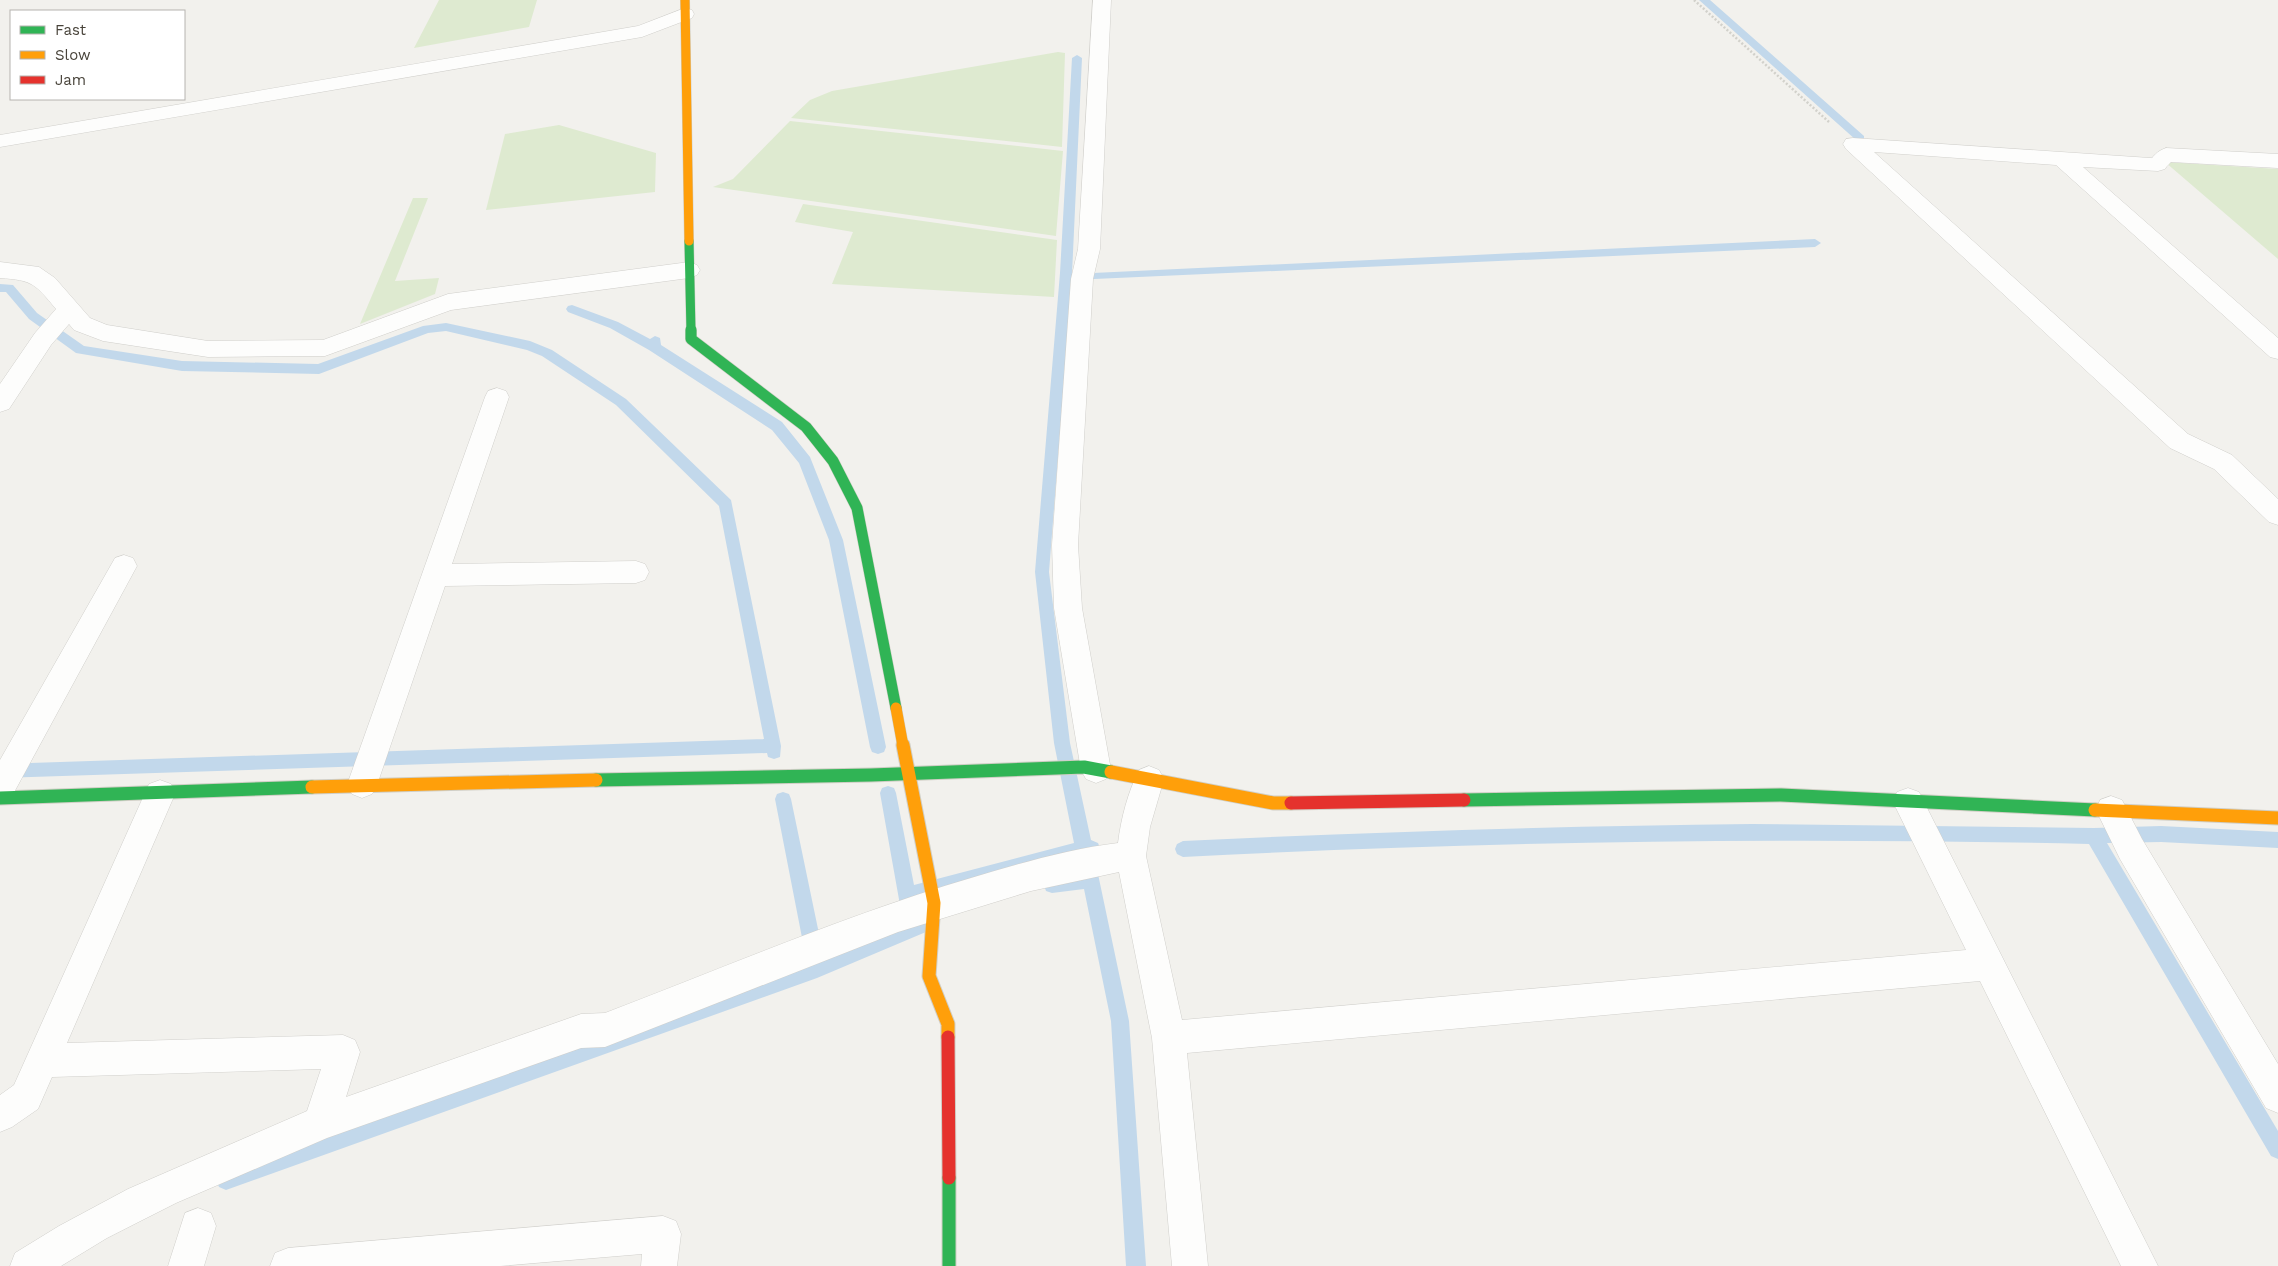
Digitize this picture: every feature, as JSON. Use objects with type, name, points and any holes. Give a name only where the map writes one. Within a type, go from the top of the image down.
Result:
[{"type":"street","points":[[1090,768],[1068,608],[1065,545],[1082,276],[1089,249],[1102,0]]},
{"type":"street","points":[[0,141],[642,31],[685,7],[691,339],[806,427],[833,461],[857,508],[909,772],[926,907],[929,976],[948,1024],[948,1266]]},
{"type":"street","points":[[1853,144],[2158,164],[2166,155],[2278,161]]},
{"type":"street","points":[[1853,144],[2179,441],[2223,462],[2278,514]]},
{"type":"street","points":[[2062,159],[2278,350]]},
{"type":"street","points":[[0,270],[31,272],[47,283],[63,315],[103,333],[199,348],[325,348],[448,302],[689,270]]},
{"type":"street","points":[[0,403],[43,339],[63,315]]},
{"type":"street","points":[[368,769],[497,397]]},
{"type":"street","points":[[124,566],[1,789],[160,794],[368,769],[871,775],[909,772],[1090,768],[1273,803],[1781,795],[1918,822],[2121,829],[2278,818]]},
{"type":"street","points":[[435,575],[636,572]]},
{"type":"street","points":[[1149,779],[1135,827],[1117,857],[1169,1038],[1190,1266]]},
{"type":"street","points":[[0,1115],[26,1097],[160,794]]},
{"type":"street","points":[[1918,822],[2140,1266]]},
{"type":"street","points":[[2121,829],[2278,1096]]},
{"type":"street","points":[[28,1266],[83,1231],[210,1169],[290,1138],[320,1123],[581,1031],[605,1030],[926,907],[1073,865],[1117,857]]},
{"type":"street","points":[[1169,1038],[1989,964]]},
{"type":"street","points":[[43,1060],[343,1052],[320,1123]]},
{"type":"street","points":[[186,1266],[198,1226]]},
{"type":"street","points":[[288,1266],[663,1234],[659,1266]]},
{"type":"path","points":[[1694,0],[1853,144]]},
{"type":"green space","points":[[439,0],[537,0],[529,27],[414,48]]},
{"type":"green space","points":[[1058,52],[1065,53],[1062,147],[791,118],[810,100],[832,91]]},
{"type":"green space","points":[[790,121],[1063,151],[1056,236],[713,187],[733,179]]},
{"type":"green space","points":[[559,125],[656,153],[655,192],[486,210],[505,134]]},
{"type":"green space","points":[[2165,162],[2278,169],[2278,259]]},
{"type":"green space","points":[[413,198],[428,198],[395,281],[439,278],[435,294],[360,324]]},
{"type":"green space","points":[[803,204],[1057,240],[1054,297],[832,284],[853,232],[795,222]]},
{"type":"waterway","points":[[1704,0],[1860,138]]},
{"type":"waterway","points":[[1077,58],[1066,273],[1042,572],[1062,743],[1084,848]]},
{"type":"waterway","points":[[1075,277],[1815,243]]},
{"type":"waterway","points":[[0,288],[9,288],[33,316],[81,350],[182,366],[319,369],[427,329],[446,327],[530,346],[547,353],[621,402],[726,504],[773,746]]},
{"type":"waterway","points":[[572,309],[614,325],[654,347]]},
{"type":"waterway","points":[[654,347],[655,341]]},
{"type":"waterway","points":[[654,347],[777,426],[805,461],[836,540],[878,747]]},
{"type":"waterway","points":[[0,771],[773,746]]},
{"type":"waterway","points":[[773,746],[774,752]]},
{"type":"waterway","points":[[888,793],[907,895]]},
{"type":"waterway","points":[[783,799],[814,953]]},
{"type":"waterway","points":[[1183,849],[1410,839],[1638,833],[1866,832],[2094,836]]},
{"type":"waterway","points":[[2094,836],[2161,834],[2278,840]]},
{"type":"waterway","points":[[2094,836],[2278,1149]]},
{"type":"waterway","points":[[907,895],[1084,848]]},
{"type":"waterway","points":[[1084,848],[1092,848]]},
{"type":"waterway","points":[[1084,848],[1120,1021],[1136,1266]]},
{"type":"waterway","points":[[1052,885],[1090,880]]},
{"type":"waterway","points":[[907,895],[909,905]]},
{"type":"waterway","points":[[226,1180],[817,969],[927,923]]},
{"type":"traffic: fast","points":[[689,241],[691,339],[806,427],[833,461],[857,508],[896,708]]},
{"type":"traffic: fast","points":[[596,780],[871,775],[1084,767],[1111,772]]},
{"type":"traffic: fast","points":[[0,798],[312,787]]},
{"type":"traffic: fast","points":[[1464,800],[1781,795],[2095,810]]},
{"type":"traffic: fast","points":[[949,1178],[949,1266]]},
{"type":"traffic: slow","points":[[685,0],[689,241]]},
{"type":"traffic: slow","points":[[896,708],[934,903],[929,976],[948,1024],[948,1037]]},
{"type":"traffic: slow","points":[[1111,772],[1273,803],[1291,803]]},
{"type":"traffic: slow","points":[[312,787],[596,780]]},
{"type":"traffic: slow","points":[[2095,810],[2278,818]]},
{"type":"traffic: jam","points":[[1291,803],[1464,800]]},
{"type":"traffic: jam","points":[[948,1037],[949,1178]]}]
